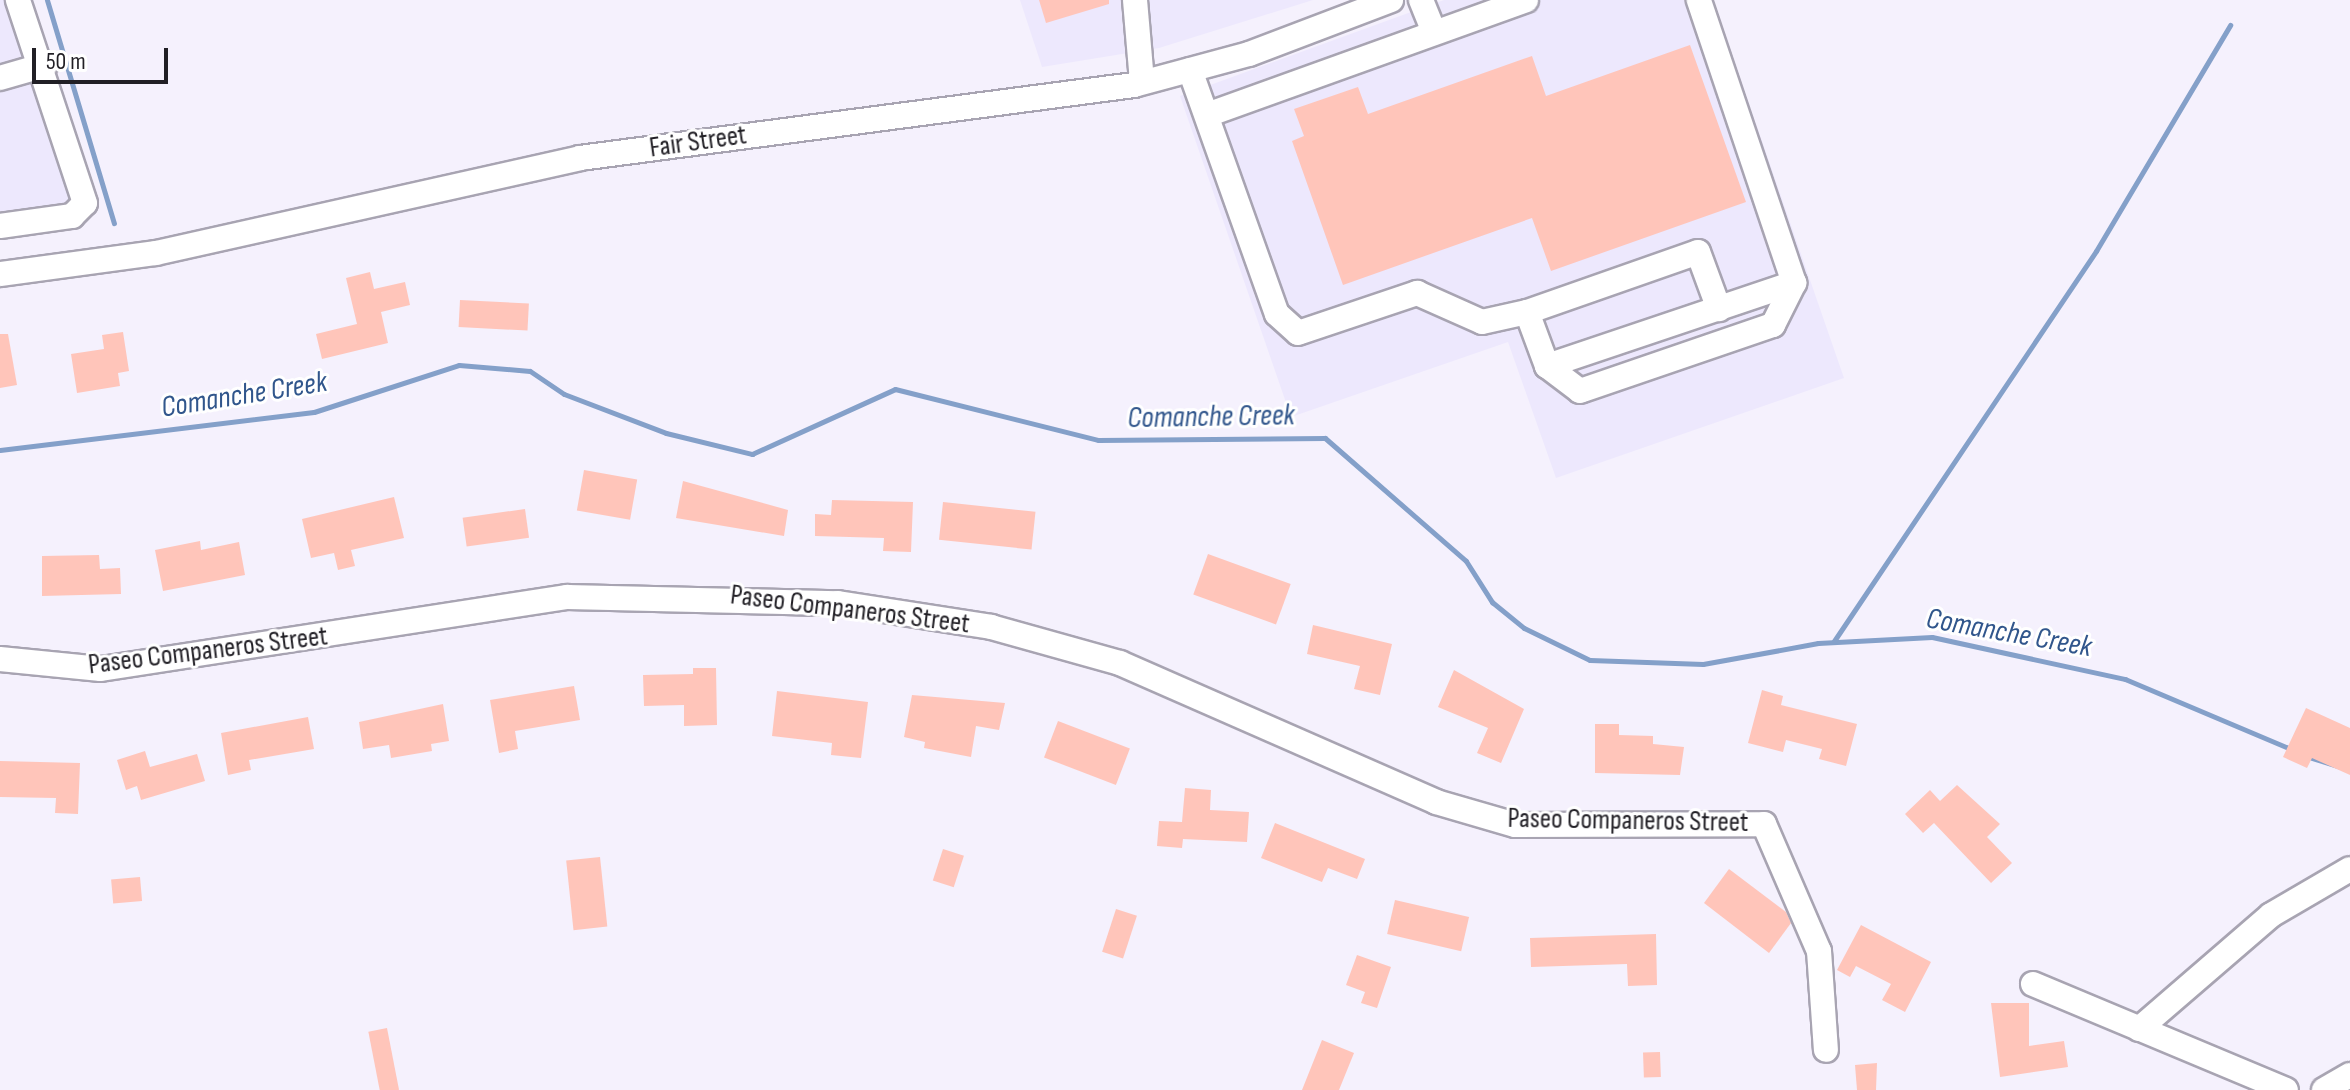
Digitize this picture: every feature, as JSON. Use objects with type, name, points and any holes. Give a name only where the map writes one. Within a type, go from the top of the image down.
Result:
[{"type":"street","points":[[0,226],[72,216],[85,203],[45,65],[18,0]]},
{"type":"street","points":[[1135,0],[1142,82]]},
{"type":"street","points":[[1421,0],[1434,33]]},
{"type":"street","points":[[1207,115],[1526,0]]},
{"type":"street","points":[[1527,312],[1547,366],[1580,391],[1773,325],[1794,283],[1699,0]]},
{"type":"street","name":"Fair Street","points":[[0,274],[156,253],[580,158],[1142,82],[1190,70],[1388,1]]},
{"type":"street","points":[[0,78],[45,65]]},
{"type":"street","points":[[1190,70],[1277,314],[1298,333],[1417,293],[1482,322],[1527,312],[1698,252],[1719,309]]},
{"type":"street","points":[[1547,366],[1794,283]]},
{"type":"street","name":"Paseo Companeros Street","points":[[0,659],[101,669],[567,597],[704,594],[838,603],[991,627],[1120,663],[1436,802],[1515,825],[1764,824],[1819,951],[1826,1050]]},
{"type":"street","points":[[2139,1029],[2271,915],[2350,869]]},
{"type":"street","points":[[2033,984],[2286,1090]]},
{"type":"street","points":[[2324,1090],[2350,1075]]},
{"type":"shaded area","points":[[0,0],[25,0],[94,210],[72,229],[0,238]]},
{"type":"shaded area","points":[[1020,0],[1313,0],[1159,48],[1042,67]]},
{"type":"shaded area","points":[[1444,0],[1713,0],[1844,378],[1556,478],[1508,342],[1291,417],[1180,96]]},
{"type":"building","points":[[1039,0],[1109,0],[1109,4],[1046,23]]},
{"type":"building","points":[[1690,45],[1746,202],[1551,271],[1532,218],[1343,285],[1292,141],[1304,136],[1294,109],[1358,87],[1368,114],[1532,56],[1546,96]]},
{"type":"building","points":[[370,272],[374,289],[405,282],[410,305],[381,312],[388,343],[322,359],[316,334],[357,324],[346,278]]},
{"type":"building","points":[[460,300],[529,304],[527,331],[459,327]]},
{"type":"building","points":[[123,332],[129,371],[118,373],[120,386],[77,393],[71,354],[104,349],[102,335]]},
{"type":"building","points":[[0,334],[8,334],[17,385],[0,388]]},
{"type":"building","points":[[584,470],[637,479],[630,520],[577,510]]},
{"type":"building","points":[[683,481],[788,510],[784,536],[676,518]]},
{"type":"building","points":[[394,497],[404,538],[351,550],[355,566],[338,570],[334,553],[311,558],[302,519]]},
{"type":"building","points":[[832,500],[913,502],[911,552],[883,551],[884,538],[815,536],[815,514],[831,515]]},
{"type":"building","points":[[943,502],[1035,512],[1032,550],[939,540]]},
{"type":"building","points":[[525,509],[529,538],[467,546],[463,518]]},
{"type":"building","points":[[200,541],[201,550],[239,542],[245,575],[163,591],[155,550]]},
{"type":"building","points":[[1208,554],[1291,584],[1276,625],[1193,594]]},
{"type":"building","points":[[99,555],[100,569],[120,568],[121,594],[42,596],[42,556]]},
{"type":"building","points":[[1313,625],[1392,644],[1380,695],[1354,689],[1360,666],[1307,654]]},
{"type":"building","points":[[693,668],[716,668],[717,725],[684,726],[684,705],[644,706],[643,675],[693,674]]},
{"type":"building","points":[[1454,670],[1524,709],[1501,763],[1477,753],[1488,728],[1438,707]]},
{"type":"building","points":[[574,686],[580,720],[515,731],[518,749],[499,753],[490,700]]},
{"type":"building","points":[[1762,690],[1783,696],[1781,705],[1857,724],[1846,766],[1819,759],[1822,749],[1786,740],[1783,752],[1748,743]]},
{"type":"building","points":[[777,691],[868,702],[861,758],[831,755],[832,743],[772,736]]},
{"type":"building","points":[[912,695],[1005,703],[999,730],[976,726],[971,757],[924,748],[925,742],[904,737]]},
{"type":"building","points":[[443,704],[449,741],[431,744],[432,751],[391,758],[389,745],[363,749],[359,722]]},
{"type":"building","points":[[2306,708],[2350,728],[2350,775],[2312,758],[2307,768],[2283,757]]},
{"type":"building","points":[[308,717],[314,749],[249,760],[251,770],[228,775],[221,733]]},
{"type":"building","points":[[1058,721],[1130,749],[1116,785],[1044,757]]},
{"type":"building","points":[[1595,724],[1619,724],[1619,735],[1653,736],[1653,744],[1684,747],[1680,775],[1595,773]]},
{"type":"building","points":[[145,751],[150,767],[197,754],[205,781],[141,800],[137,786],[126,790],[117,760]]},
{"type":"building","points":[[0,761],[80,763],[78,814],[55,813],[56,798],[0,797]]},
{"type":"building","points":[[1957,785],[2000,824],[1987,837],[2012,863],[1991,883],[1934,823],[1923,833],[1905,814],[1930,790],[1940,801]]},
{"type":"building","points":[[1185,788],[1211,790],[1210,810],[1249,812],[1247,842],[1183,839],[1182,848],[1157,846],[1159,821],[1182,822]]},
{"type":"building","points":[[1275,823],[1365,859],[1357,879],[1328,868],[1322,882],[1261,858]]},
{"type":"building","points":[[943,849],[964,856],[954,887],[933,880]]},
{"type":"building","points":[[600,857],[607,927],[574,930],[566,861]]},
{"type":"building","points":[[1729,869],[1786,912],[1791,923],[1769,953],[1704,903]]},
{"type":"building","points":[[140,877],[142,901],[113,903],[111,880]]},
{"type":"building","points":[[1395,900],[1469,917],[1461,951],[1387,934]]},
{"type":"building","points":[[1116,909],[1137,916],[1123,959],[1102,952]]},
{"type":"building","points":[[1861,925],[1931,962],[1905,1012],[1882,1000],[1891,984],[1856,966],[1850,977],[1837,970]]},
{"type":"building","points":[[1656,934],[1657,985],[1628,986],[1627,964],[1531,967],[1530,938]]},
{"type":"building","points":[[1357,955],[1391,967],[1377,1008],[1361,1003],[1365,992],[1346,985]]},
{"type":"building","points":[[1991,1003],[2029,1003],[2029,1046],[2064,1041],[2068,1067],[2000,1077]]},
{"type":"building","points":[[387,1028],[399,1090],[380,1090],[368,1032]]},
{"type":"building","points":[[1322,1040],[1354,1053],[1339,1090],[1302,1090]]},
{"type":"building","points":[[1660,1052],[1661,1077],[1644,1078],[1643,1053]]},
{"type":"building","points":[[1877,1063],[1876,1090],[1857,1090],[1855,1065]]},
{"type":"waterway","points":[[47,0],[114,223]]},
{"type":"waterway","points":[[1834,641],[2096,251],[2230,25]]},
{"type":"waterway","name":"Comanche Creek","points":[[0,450],[314,412],[459,365],[530,371],[564,394],[666,433],[752,454],[895,389],[1098,440],[1325,438],[1466,561],[1492,602],[1524,628],[1590,660],[1703,664],[1818,643],[1932,637],[2125,679],[2293,750]]},
{"type":"waterway","name":"Comanche Creek","points":[[2306,756],[2350,770]]}]
